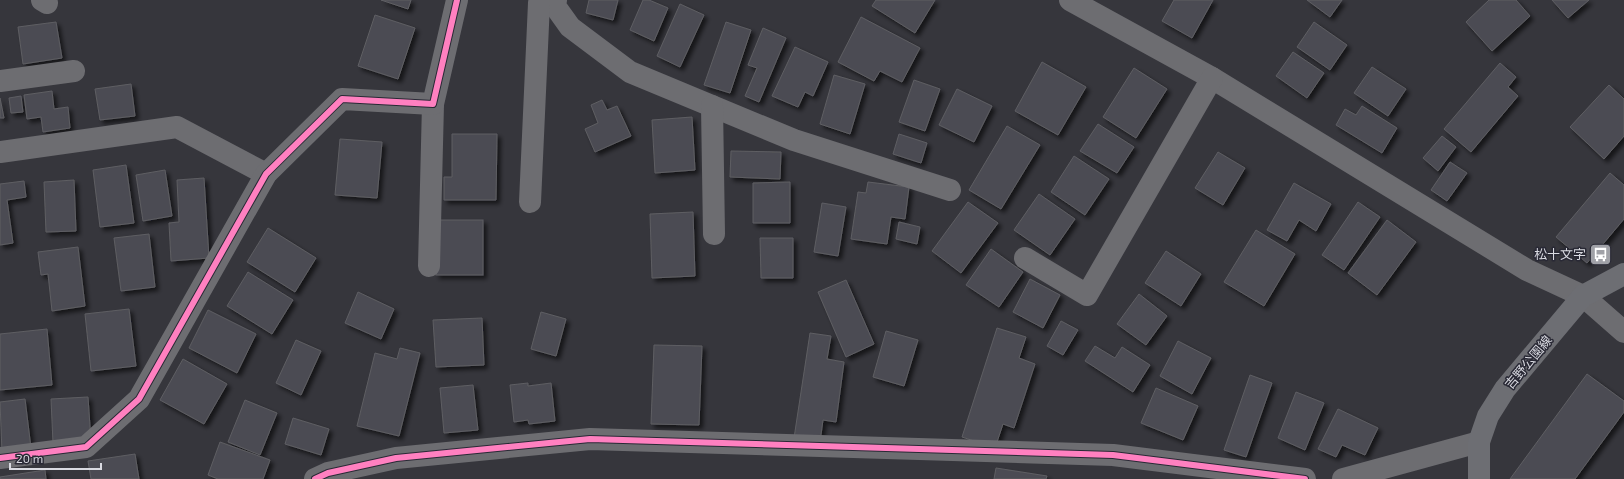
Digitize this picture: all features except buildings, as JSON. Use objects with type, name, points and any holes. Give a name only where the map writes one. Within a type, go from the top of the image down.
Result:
[{"type":"main road","name":"吉野公園線","points":[[1479,479],[1479,442],[1488,416],[1505,389],[1583,296],[1624,274]]},
{"type":"street","points":[[429,266],[433,104],[457,0]]},
{"type":"street","points":[[1070,0],[1212,78],[1527,270],[1583,296],[1624,332]]},
{"type":"street","points":[[544,2],[570,28],[630,72],[794,140],[950,190]]},
{"type":"street","points":[[530,202],[544,2]]},
{"type":"street","points":[[0,81],[74,71]]},
{"type":"street","points":[[1025,258],[1087,295],[1212,78]]},
{"type":"street","points":[[0,458],[86,447],[139,399],[266,174],[342,99],[433,104]]},
{"type":"street","points":[[712,106],[714,234]]},
{"type":"street","points":[[0,152],[177,127],[266,174]]},
{"type":"street","points":[[315,479],[328,473],[396,458],[590,439],[1113,455],[1305,479]]},
{"type":"street","points":[[1343,479],[1479,442]]},
{"type":"cycle path","points":[[0,458],[86,447],[139,399],[266,174],[342,99],[433,104],[457,0]]},
{"type":"cycle path","points":[[315,479],[328,473],[396,458],[590,439],[1113,455],[1305,479]]},
{"type":"place","name":"松十文字","points":[[1601,254]]}]
